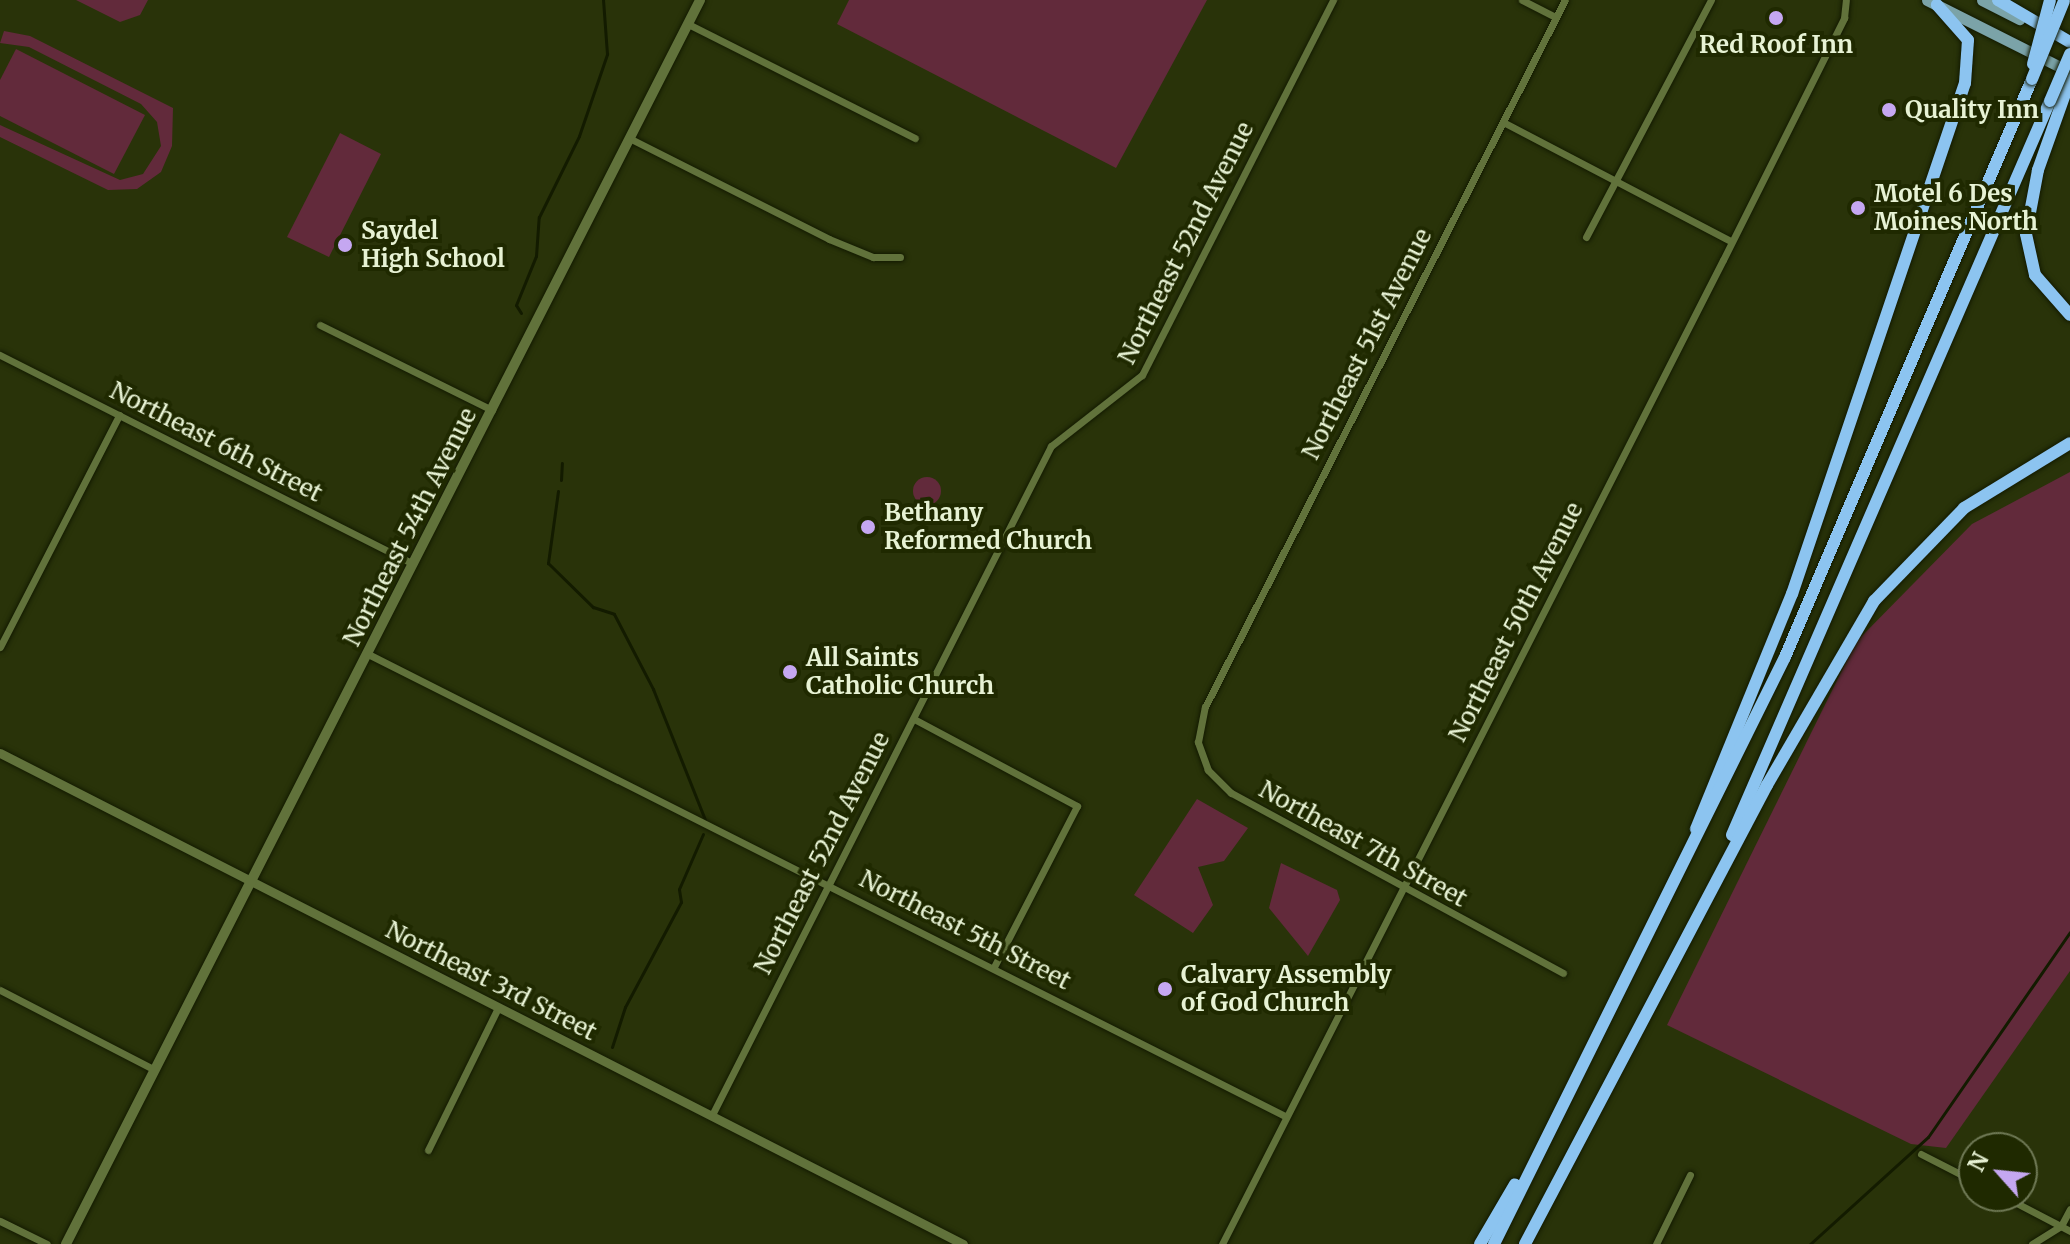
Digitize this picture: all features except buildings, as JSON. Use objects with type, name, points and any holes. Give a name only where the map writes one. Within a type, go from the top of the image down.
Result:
[{"type":"highway","points":[[1998,0],[2070,43]]},
{"type":"highway","points":[[2029,84],[2050,0]]},
{"type":"highway","points":[[1494,1244],[1667,902],[1785,657],[2064,1]]},
{"type":"highway","points":[[1667,902],[1787,608],[1965,83],[1968,40],[1932,2]]},
{"type":"highway","points":[[2070,54],[2055,104],[2026,234],[2035,275],[2070,315]]},
{"type":"highway","points":[[1697,915],[2055,104],[2070,80]]},
{"type":"highway","points":[[1525,1244],[1697,915],[1845,645],[1884,589],[1964,508],[2070,443]]},
{"type":"highway","points":[[1480,1244],[1566,1099]]},
{"type":"highway","points":[[1534,1244],[1595,1110]]},
{"type":"main road","name":"Northeast 54th Avenue","points":[[66,1244],[700,0]]},
{"type":"main road","points":[[1982,0],[2070,43]]},
{"type":"main road","points":[[1932,2],[2070,72]]},
{"type":"street","name":"Northeast 52nd Avenue","points":[[712,1115],[1051,446],[1142,375],[1333,0]]},
{"type":"street","points":[[1522,0],[1556,17]]},
{"type":"street","name":"Northeast 51st Avenue","points":[[1205,707],[1565,0]]},
{"type":"street","points":[[1586,237],[1711,0]]},
{"type":"street","name":"Northeast 50th Avenue","points":[[1222,1244],[1844,18],[1846,0]]},
{"type":"street","points":[[688,24],[915,138]]},
{"type":"street","points":[[1503,122],[1731,241]]},
{"type":"street","points":[[629,138],[829,239],[873,257],[900,257]]},
{"type":"street","points":[[320,325],[492,410]]},
{"type":"street","name":"Northeast 6th Street","points":[[0,355],[413,564]]},
{"type":"street","points":[[0,647],[119,415]]},
{"type":"street","name":"Northeast 5th Street","points":[[368,654],[1285,1116]]},
{"type":"street","name":"Northeast 7th Street","points":[[1205,707],[1198,742],[1218,781],[1402,891],[1563,973]]},
{"type":"street","points":[[914,719],[1077,806],[994,967]]},
{"type":"street","name":"Northeast 3rd Street","points":[[0,753],[963,1244]]},
{"type":"street","points":[[0,990],[155,1070]]},
{"type":"street","points":[[428,1150],[498,1008]]},
{"type":"street","points":[[1921,1154],[1958,1173]]},
{"type":"street","points":[[1656,1244],[1690,1175]]},
{"type":"street","points":[[2032,1244],[2061,1226],[2070,1209]]},
{"type":"street","points":[[2034,1212],[2070,1231]]},
{"type":"street","points":[[0,1221],[47,1244]]},
{"type":"shaded area","points":[[76,0],[148,0],[140,15],[120,22]]},
{"type":"shaded area","points":[[849,0],[1207,0],[1116,168],[837,24]]},
{"type":"shaded area","points":[[4,31],[30,36],[173,108],[172,146],[161,172],[137,189],[108,190],[0,137],[0,125],[120,180],[143,174],[161,146],[157,122],[141,104],[29,47],[0,43]]},
{"type":"shaded area","points":[[16,49],[145,115],[114,174],[0,116],[0,80]]},
{"type":"shaded area","points":[[340,133],[381,154],[329,257],[287,237]]},
{"type":"shaded area","points":[[2070,472],[2070,971],[1946,1148],[1911,1144],[1667,1025],[1856,642],[1972,524]]},
{"type":"shaded area","points":[[927,477],[937,481],[941,491],[937,501],[927,505],[917,501],[913,491],[917,481]]},
{"type":"shaded area","points":[[1197,799],[1248,828],[1224,861],[1198,867],[1213,905],[1193,933],[1134,895]]},
{"type":"shaded area","points":[[1281,863],[1337,890],[1340,900],[1308,956],[1269,908]]},
{"type":"waterway","points":[[521,313],[516,305],[536,256],[539,217],[579,136],[607,54],[603,0]]},
{"type":"waterway","points":[[561,480],[562,463]]},
{"type":"waterway","points":[[558,491],[548,563],[593,607],[614,614],[653,689],[705,820]]},
{"type":"waterway","points":[[612,1047],[625,1007],[681,902],[679,889],[703,834]]},
{"type":"waterway","points":[[1810,1244],[1928,1137],[2070,932]]},
{"type":"place","name":"Red Roof Inn","points":[[1776,18]]},
{"type":"place","name":"Quality Inn","points":[[1889,110]]},
{"type":"place","name":"Motel 6 Des Moines North","points":[[1858,208]]},
{"type":"place","name":"Saydel High School","points":[[345,245]]},
{"type":"place","name":"Bethany Reformed Church","points":[[868,527]]},
{"type":"place","name":"All Saints Catholic Church","points":[[790,672]]},
{"type":"place","name":"Calvary Assembly of God Church","points":[[1165,989]]}]
